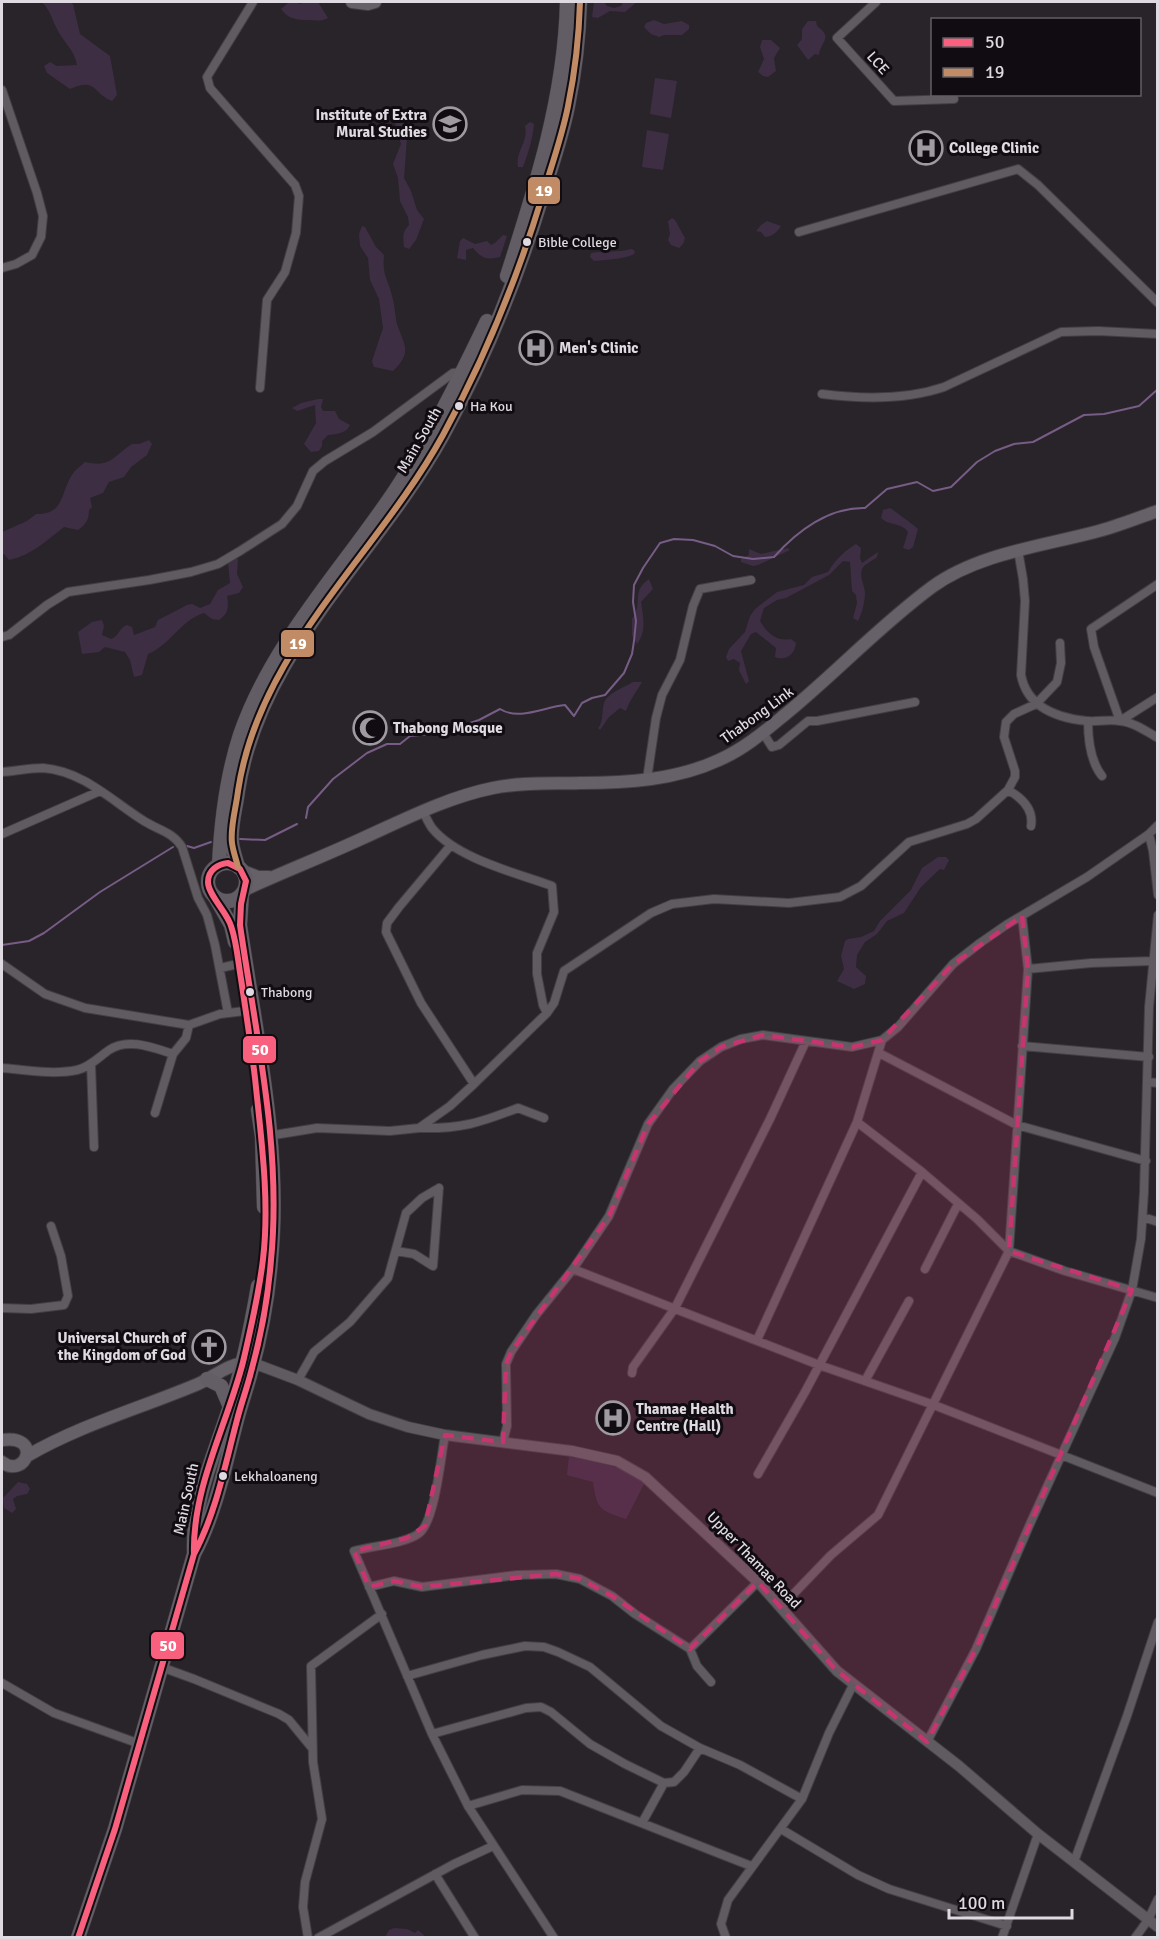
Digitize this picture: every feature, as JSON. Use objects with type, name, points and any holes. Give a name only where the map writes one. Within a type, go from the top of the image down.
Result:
[{"type":"highway","name":"Main South","points":[[243,892],[246,881],[232,843],[240,776],[251,736],[266,697],[288,657],[407,493],[442,436],[503,288],[541,171],[555,106],[565,41],[567,2]]},
{"type":"highway","name":"Main South","points":[[215,897],[211,894],[208,883],[210,872],[219,865],[230,773],[240,735],[257,693],[281,650],[396,489],[468,373],[524,256],[568,106],[577,47],[580,2]]},
{"type":"highway","points":[[219,865],[228,863],[240,869]]},
{"type":"highway","points":[[215,897],[226,902],[232,901],[243,892]]},
{"type":"main road","points":[[352,2],[368,4],[375,2]]},
{"type":"main road","name":"Thabong Link","points":[[243,892],[269,877],[463,796],[494,788],[647,779],[697,770],[722,759],[763,733],[904,610],[934,586],[966,568],[1018,550],[1098,532],[1158,511]]},
{"type":"main road","points":[[240,869],[258,877],[269,877]]},
{"type":"main road","name":"Main South","points":[[194,1554],[203,1536],[248,1363],[263,1258],[266,1136],[240,926],[243,892]]},
{"type":"main road","name":"Main South","points":[[215,897],[231,925],[266,1136]]},
{"type":"main road","points":[[4,1466],[16,1467],[23,1463],[27,1456],[52,1441],[207,1379],[230,1366],[248,1363]]},
{"type":"main road","name":"Main South","points":[[194,1554],[193,1536],[201,1496],[216,1444],[248,1363]]},
{"type":"main road","points":[[207,1379],[221,1386],[230,1407]]},
{"type":"main road","points":[[3,1440],[14,1438],[52,1441]]},
{"type":"main road","points":[[20,1440],[25,1444],[27,1456]]},
{"type":"main road","points":[[78,1938],[115,1829],[194,1554]]},
{"type":"street","points":[[253,2],[207,77],[210,88],[295,185],[298,196],[296,233],[285,272],[267,300],[260,388]]},
{"type":"street","name":"LCE","points":[[876,2],[837,38],[894,101],[954,99]]},
{"type":"street","points":[[2,90],[43,216],[41,237],[32,255],[16,264],[2,267]]},
{"type":"street","points":[[799,232],[1018,169],[1038,185],[1158,303]]},
{"type":"street","points":[[822,394],[846,397],[923,394],[944,387],[1060,332],[1158,334]]},
{"type":"street","points":[[2,637],[9,635],[47,605],[68,592],[149,580],[218,564],[282,524],[297,506],[313,471],[324,462],[373,432],[453,373],[468,373]]},
{"type":"street","points":[[1018,550],[1025,601],[1021,675],[1023,686],[1036,704],[1049,712],[1067,718],[1088,721],[1120,721],[1134,725],[1158,738]]},
{"type":"street","points":[[647,779],[662,695],[680,660],[693,606],[700,589],[751,580]]},
{"type":"street","points":[[1120,721],[1094,647],[1091,629],[1158,584]]},
{"type":"street","points":[[419,1128],[450,1106],[547,1013],[554,1003],[564,971],[651,913],[672,904],[714,899],[789,903],[840,897],[861,886],[909,842],[967,824],[976,819],[1008,789],[1015,777],[1004,737],[1006,722],[1014,714],[1036,704],[1057,682],[1062,663],[1060,643]]},
{"type":"street","points":[[1120,721],[1158,697]]},
{"type":"street","points":[[763,733],[772,747],[779,745],[808,721],[915,702]]},
{"type":"street","points":[[1088,721],[1089,746],[1096,770],[1102,776]]},
{"type":"street","points":[[2,772],[41,768],[71,774],[145,822],[171,834],[177,840],[182,847],[198,898],[207,915],[228,1013]]},
{"type":"street","points":[[1008,789],[1030,810],[1033,817],[1031,826]]},
{"type":"street","points":[[2,834],[100,791]]},
{"type":"street","points":[[423,812],[433,828],[451,845],[477,858],[552,886],[554,912],[537,952],[537,974],[543,1005],[547,1013]]},
{"type":"street","points":[[503,1442],[507,1426],[506,1364],[520,1338],[573,1269],[609,1216],[648,1124],[673,1089],[700,1061],[721,1047],[741,1039],[763,1035],[852,1047],[882,1040],[898,1027],[953,964],[988,937],[1088,877],[1149,834],[1158,825]]},
{"type":"street","points":[[1149,834],[1158,895]]},
{"type":"street","points":[[451,845],[387,923],[386,932],[421,1003],[474,1084]]},
{"type":"street","points":[[927,1742],[976,1649],[1061,1454],[1115,1338],[1132,1290],[1143,1217],[1153,1082],[1149,1057],[1149,1007],[1158,915]]},
{"type":"street","points":[[781,1606],[831,1555],[878,1515],[1010,1251],[1028,969],[1022,916]]},
{"type":"street","points":[[1028,969],[1091,963],[1153,961]]},
{"type":"street","points":[[2,964],[45,994],[85,1008],[189,1025],[228,1013],[245,1011]]},
{"type":"street","points":[[220,968],[238,964]]},
{"type":"street","points":[[154,1113],[173,1054],[186,1038],[189,1025]]},
{"type":"street","points":[[757,1340],[857,1122],[882,1040]]},
{"type":"street","points":[[632,1372],[633,1366],[675,1308],[771,1119],[806,1041]]},
{"type":"street","points":[[2,1068],[76,1070],[91,1064],[113,1048],[129,1044],[146,1045],[173,1054]]},
{"type":"street","points":[[1022,1046],[1149,1057]]},
{"type":"street","points":[[879,1053],[1017,1125],[1146,1161]]},
{"type":"street","points":[[91,1064],[94,1147]]},
{"type":"street","points":[[266,1136],[318,1128],[390,1131],[419,1128],[449,1129],[478,1123],[518,1108],[544,1118]]},
{"type":"street","points":[[857,1122],[922,1172],[1010,1251],[1065,1271],[1158,1298]]},
{"type":"street","points":[[758,1474],[922,1172]]},
{"type":"street","points":[[298,1380],[314,1352],[350,1322],[388,1278],[406,1213],[422,1198],[440,1188],[433,1266],[414,1254],[396,1251]]},
{"type":"street","points":[[925,1269],[958,1204]]},
{"type":"street","points":[[1143,1217],[1158,1222]]},
{"type":"street","points":[[2,1308],[31,1309],[64,1305],[68,1296],[62,1256],[51,1226]]},
{"type":"street","points":[[573,1269],[1158,1493]]},
{"type":"street","points":[[865,1381],[909,1301]]},
{"type":"street","name":"Upper Thamae Road","points":[[248,1363],[298,1380],[369,1414],[445,1435],[572,1451],[617,1461],[632,1469],[658,1487],[758,1582],[781,1606],[813,1646],[853,1685],[1158,1927]]},
{"type":"street","points":[[445,1435],[432,1512],[419,1534],[354,1551],[432,1734],[468,1806],[554,1938]]},
{"type":"street","points":[[369,1587],[394,1581],[422,1587],[517,1575],[564,1576],[580,1579],[612,1596],[635,1614],[690,1649],[698,1666],[711,1682]]},
{"type":"street","points":[[690,1649],[758,1582]]},
{"type":"street","points":[[308,1938],[303,1907],[305,1882],[322,1819],[312,1748],[311,1666],[382,1614]]},
{"type":"street","points":[[1074,1862],[1158,1622]]},
{"type":"street","points":[[407,1676],[482,1655],[525,1646],[544,1647],[590,1667],[661,1726],[802,1799]]},
{"type":"street","points":[[161,1667],[194,1678],[279,1714],[289,1720],[312,1748]]},
{"type":"street","points":[[2,1683],[54,1713],[140,1744]]},
{"type":"street","points":[[726,1938],[721,1924],[728,1900],[802,1799],[829,1733],[853,1685]]},
{"type":"street","points":[[432,1734],[526,1708],[541,1707],[551,1712],[590,1744],[664,1783],[674,1782],[684,1772],[700,1748]]},
{"type":"street","points":[[642,1823],[664,1783]]},
{"type":"street","points":[[468,1806],[522,1790],[560,1791],[751,1866]]},
{"type":"street","points":[[781,1829],[858,1875],[889,1888],[1007,1926]]},
{"type":"street","points":[[1002,1938],[1038,1834]]},
{"type":"street","points":[[318,1938],[435,1874],[493,1846]]},
{"type":"street","points":[[435,1874],[475,1938]]},
{"type":"street","points":[[1135,1938],[1148,1920],[1158,1899]]},
{"type":"highlighted area","points":[[1022,916],[1028,969],[1009,1251],[1132,1290],[976,1649],[927,1742],[837,1671],[758,1582],[690,1649],[612,1596],[580,1579],[556,1574],[422,1587],[394,1581],[369,1587],[354,1551],[407,1538],[425,1526],[445,1435],[503,1442],[506,1364],[511,1352],[609,1216],[648,1124],[700,1061],[721,1047],[763,1035],[852,1047],[882,1040],[953,964]]},
{"type":"shaded area","points":[[42,2],[70,2],[73,4],[80,34],[110,56],[117,95],[112,101],[90,85],[70,89],[47,73],[44,66],[50,62],[57,66],[77,65],[74,55]]},
{"type":"shaded area","points":[[318,2],[328,18],[323,20],[296,19],[281,9],[288,3],[300,4]]},
{"type":"shaded area","points":[[594,2],[604,2],[607,6],[614,8],[621,6],[623,2],[637,2],[625,12],[610,11],[598,18],[592,17]]},
{"type":"shaded area","points":[[654,20],[664,24],[682,21],[689,25],[689,29],[682,35],[659,37],[651,34],[644,27],[646,23]]},
{"type":"shaded area","points":[[808,21],[816,21],[817,26],[825,34],[825,40],[819,55],[815,54],[808,60],[797,45],[802,39],[802,29]]},
{"type":"shaded area","points":[[762,40],[771,40],[780,48],[774,58],[776,71],[768,77],[758,72],[764,59],[760,47]]},
{"type":"shaded area","points":[[655,78],[677,81],[671,118],[650,114]]},
{"type":"shaded area","points":[[399,111],[406,111],[407,119],[401,128],[407,138],[404,178],[417,210],[424,219],[416,240],[409,249],[404,247],[403,240],[404,232],[409,225],[408,217],[400,201],[398,178],[393,164],[401,144],[394,119]]},
{"type":"shaded area","points":[[530,122],[534,124],[533,135],[523,167],[518,167],[518,156],[525,137],[525,126]]},
{"type":"shaded area","points":[[647,130],[669,134],[663,170],[642,167]]},
{"type":"shaded area","points":[[672,218],[685,238],[679,248],[671,245],[668,240],[670,234],[668,221]]},
{"type":"shaded area","points":[[767,221],[781,226],[774,234],[765,237],[761,232],[756,231]]},
{"type":"shaded area","points":[[362,226],[384,255],[385,272],[397,324],[404,343],[403,359],[393,371],[374,367],[372,361],[383,328],[379,299],[370,280],[368,258],[360,246],[359,234]]},
{"type":"shaded area","points":[[503,235],[507,236],[500,257],[485,258],[473,248],[466,250],[466,260],[457,258],[460,241],[463,238],[475,244],[487,241],[491,245]]},
{"type":"shaded area","points":[[631,249],[635,253],[622,258],[594,261],[590,257],[591,253]]},
{"type":"shaded area","points":[[323,399],[321,407],[323,411],[335,411],[339,419],[350,425],[343,432],[328,435],[322,441],[319,451],[311,452],[304,444],[316,423],[315,405],[297,411],[292,408]]},
{"type":"shaded area","points":[[149,440],[152,444],[147,455],[131,467],[124,477],[109,482],[103,493],[90,498],[92,507],[81,528],[78,530],[64,527],[38,547],[17,558],[9,560],[4,554],[2,555],[2,532],[27,521],[36,514],[46,513],[58,506],[74,472],[85,462],[100,464],[106,462],[132,444]]},
{"type":"shaded area","points":[[890,508],[918,529],[913,547],[909,550],[903,548],[908,532],[881,518],[883,510]]},
{"type":"shaded area","points":[[856,544],[861,548],[862,563],[878,552],[877,557],[862,569],[865,596],[858,621],[853,618],[857,603],[856,595],[852,591],[850,562],[843,561],[829,575],[764,608],[760,621],[766,629],[777,638],[791,639],[796,643],[794,651],[789,656],[775,657],[776,648],[756,632],[751,634],[741,651],[749,681],[746,684],[739,670],[740,663],[734,659],[728,661],[726,657],[729,649],[745,632],[755,609],[777,592],[804,585],[812,577],[828,572],[840,556]]},
{"type":"shaded area","points":[[788,548],[790,550],[758,565],[753,566],[741,562],[741,559],[749,555],[749,549],[761,554]]},
{"type":"shaded area","points":[[238,559],[237,574],[243,587],[239,593],[227,596],[226,613],[219,620],[212,619],[204,613],[189,621],[163,645],[148,654],[142,675],[134,677],[130,660],[125,652],[105,647],[99,652],[82,654],[78,632],[92,622],[102,620],[104,626],[102,635],[111,639],[127,625],[132,627],[134,635],[155,627],[158,620],[187,605],[192,604],[200,608],[210,604],[218,590],[230,583],[228,563]]},
{"type":"shaded area","points":[[649,579],[653,589],[641,602],[643,629],[637,644],[632,635],[632,619],[637,608],[640,588]]},
{"type":"shaded area","points":[[633,682],[642,682],[626,711],[620,708],[609,717],[600,730],[598,728],[602,720],[605,700],[614,692]]},
{"type":"shaded area","points":[[938,857],[946,857],[949,860],[944,870],[940,869],[921,887],[904,913],[887,921],[877,934],[865,942],[857,955],[856,967],[866,976],[865,984],[854,989],[837,981],[844,969],[841,956],[845,941],[874,931],[880,921],[911,890],[922,868]]},
{"type":"shaded area","points":[[569,1457],[609,1465],[645,1482],[626,1519],[601,1508],[596,1498],[593,1482],[567,1475]]},
{"type":"shaded area","points":[[18,1482],[27,1484],[30,1489],[27,1494],[13,1499],[16,1509],[12,1513],[4,1508],[3,1498]]},
{"type":"shaded area","points":[[407,1929],[415,1933],[418,1930],[426,1937],[385,1937],[389,1930]]},
{"type":"waterway","points":[[306,818],[308,807],[333,779],[367,753],[387,744],[400,744],[410,736],[430,734],[441,727],[464,725],[500,709],[523,714],[565,705],[574,716],[582,703],[605,695],[624,673],[632,654],[636,621],[633,602],[634,585],[660,543],[674,539],[693,540],[715,546],[733,556],[753,559],[774,557],[793,538],[815,522],[839,512],[865,508],[887,489],[917,482],[933,491],[951,487],[977,462],[995,451],[1014,444],[1033,442],[1084,415],[1104,414],[1139,406],[1158,389]]},
{"type":"waterway","points":[[240,839],[265,840],[297,824]]},
{"type":"waterway","points":[[187,846],[194,848],[211,842]]},
{"type":"waterway","points":[[2,945],[29,941],[44,933],[100,892],[173,847]]},
{"type":"transit line","name":"19","points":[[238,867],[232,837],[238,791],[250,740],[270,693],[295,648],[416,479],[443,435],[486,348],[510,289],[532,228],[566,118],[575,67],[580,2]]},
{"type":"transit line","name":"50","points":[[78,1938],[115,1829],[194,1554],[202,1538],[219,1488],[264,1317],[271,1260],[273,1218],[270,1134],[260,1050],[240,925],[241,904],[246,881],[240,869],[228,863],[214,868],[208,882],[211,892],[229,921],[237,953],[262,1146],[265,1237],[252,1324],[236,1386],[204,1481],[195,1529],[194,1554]]},
{"type":"place","name":"Institute of Extra Mural Studies","points":[[450,124]]},
{"type":"place","name":"College Clinic","points":[[926,148]]},
{"type":"place","name":"Bible College","points":[[527,242]]},
{"type":"place","name":"Men's Clinic","points":[[536,348]]},
{"type":"place","name":"Ha Kou","points":[[459,406]]},
{"type":"place","name":"Thabong Mosque","points":[[370,728]]},
{"type":"place","name":"Thabong","points":[[250,992]]},
{"type":"place","name":"Universal Church of the Kingdom of God","points":[[209,1347]]},
{"type":"place","name":"Thamae Health Centre (Hall)","points":[[613,1418]]},
{"type":"place","name":"Lekhaloaneng","points":[[223,1476]]}]
